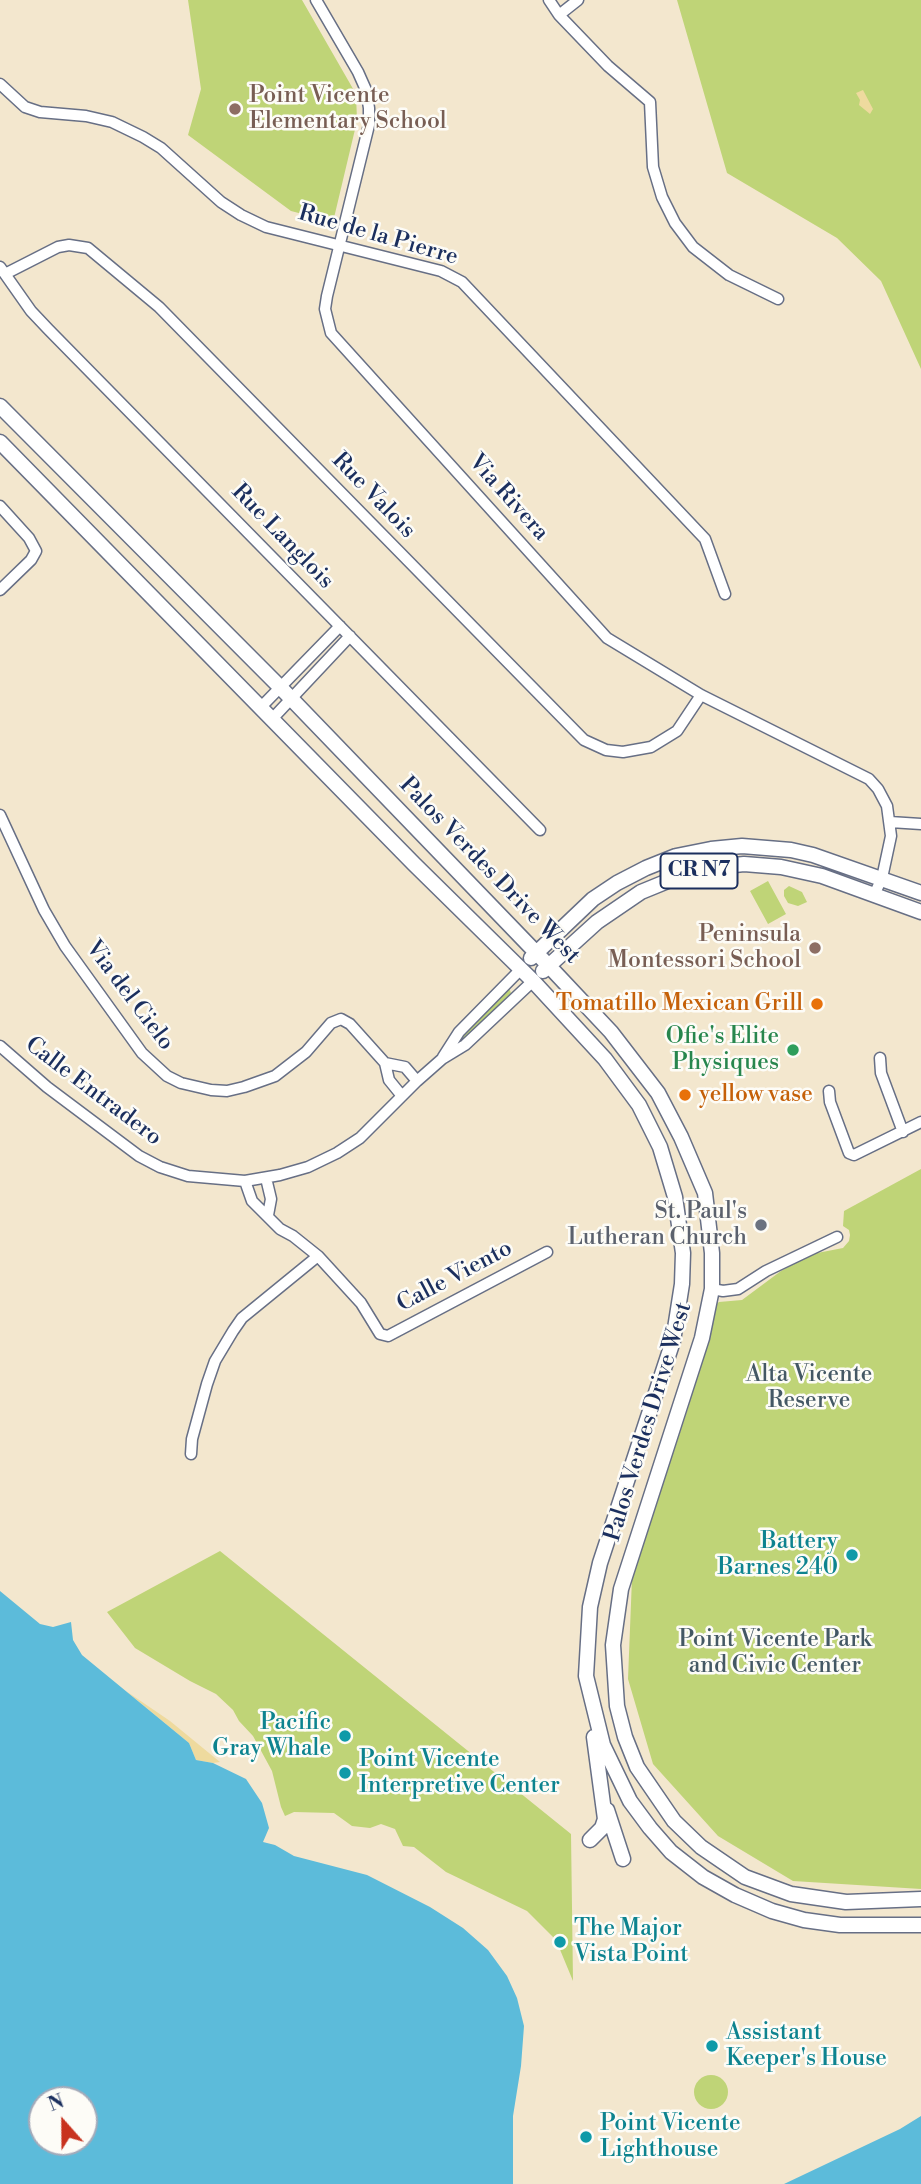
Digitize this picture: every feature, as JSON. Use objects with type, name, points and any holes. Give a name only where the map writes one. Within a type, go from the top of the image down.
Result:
[{"type":"main road","name":"Palos Verdes Drive West","points":[[0,406],[291,698],[611,1032],[639,1066],[681,1137],[705,1193],[712,1253],[712,1289],[702,1338],[621,1589],[613,1645],[617,1706],[637,1767],[674,1821],[701,1847],[745,1877],[791,1894]]},
{"type":"main road","name":"Palos Verdes Drive West","points":[[0,442],[262,706],[414,864],[533,981],[605,1059],[639,1105],[660,1147],[669,1173],[680,1223],[683,1253],[679,1312],[673,1341],[600,1563],[592,1596],[586,1676],[603,1745],[630,1801],[671,1852],[703,1877],[772,1911],[816,1922],[840,1926],[921,1925]]},
{"type":"main road","name":"CR N7","points":[[521,969],[593,899],[646,868],[677,856],[711,849],[742,846],[791,850],[921,893]]},
{"type":"main road","points":[[722,866],[734,856],[778,855],[791,850]]},
{"type":"main road","name":"CR N7","points":[[533,981],[597,922],[641,892],[685,874],[722,866],[744,864],[781,867],[822,876],[921,912]]},
{"type":"main road","points":[[586,1676],[605,1819],[602,1828],[590,1840]]},
{"type":"main road","points":[[604,1802],[623,1859]]},
{"type":"main road","points":[[735,1895],[740,1887],[747,1886],[846,1902],[921,1899]]},
{"type":"street","name":"Via Rivera","points":[[316,0],[358,72],[366,90],[369,108],[369,125],[325,309],[331,333],[607,638],[701,695],[869,779],[883,798],[890,822],[890,846],[882,878],[874,895]]},
{"type":"street","points":[[549,0],[559,15],[608,66],[650,102],[653,167],[662,197],[675,223],[693,247],[729,275],[778,299]]},
{"type":"street","points":[[559,15],[578,0]]},
{"type":"street","name":"Rue de la Pierre","points":[[0,84],[25,107],[40,112],[86,116],[112,122],[143,137],[161,148],[221,202],[240,215],[266,227],[441,271],[462,282],[705,539],[725,594]]},
{"type":"street","name":"Rue Valois","points":[[2,271],[58,247],[69,245],[88,248],[159,307],[584,740],[606,750],[623,752],[651,747],[677,731],[701,695]]},
{"type":"street","name":"Rue Langlois","points":[[2,271],[31,311],[48,329],[540,830]]},
{"type":"street","points":[[0,506],[33,543],[36,551],[31,560],[0,590]]},
{"type":"street","points":[[262,706],[340,626]]},
{"type":"street","points":[[273,718],[350,636]]},
{"type":"street","name":"Via del Cielo","points":[[0,816],[44,910],[65,946],[142,1053],[167,1076],[181,1083],[211,1090],[227,1091],[244,1087],[275,1076],[306,1052],[331,1023],[341,1019],[350,1024],[386,1063],[389,1080],[402,1097]]},
{"type":"street","points":[[890,822],[921,824]]},
{"type":"street","points":[[442,1059],[459,1032],[521,969]]},
{"type":"street","points":[[442,1059],[466,1045],[533,981]]},
{"type":"street","name":"Calle Entradero","points":[[0,1046],[47,1087],[139,1156],[160,1167],[188,1176],[245,1181],[308,1167],[337,1153],[360,1138],[442,1059]]},
{"type":"street","points":[[880,1058],[881,1073],[903,1132]]},
{"type":"street","name":"Via del Cielo","points":[[386,1063],[405,1067],[417,1081]]},
{"type":"street","points":[[829,1091],[830,1102],[849,1153],[855,1155],[921,1122]]},
{"type":"street","points":[[266,1178],[271,1199],[268,1214]]},
{"type":"street","name":"Calle Viento","points":[[245,1181],[252,1201],[280,1228],[318,1256],[360,1303],[380,1334],[388,1336],[547,1252]]},
{"type":"street","points":[[712,1289],[723,1292],[738,1289],[766,1271],[837,1237]]},
{"type":"street","points":[[191,1454],[192,1439],[215,1360],[233,1331],[259,1304],[318,1256]]},
{"type":"green space","points":[[188,0],[302,0],[356,94],[357,121],[333,222],[291,211],[188,135],[201,89]]},
{"type":"green space","points":[[677,0],[921,0],[921,369],[881,281],[837,238],[727,173]]},
{"type":"green space","points":[[768,881],[786,914],[768,924],[750,891]]},
{"type":"green space","points":[[789,886],[802,892],[807,902],[798,906],[788,903],[784,890]]},
{"type":"green space","points":[[509,988],[511,993],[473,1032],[454,1047],[452,1045]]},
{"type":"green space","name":"Alta Vicente Reserve","points":[[921,1169],[921,1889],[793,1881],[718,1836],[653,1764],[628,1679],[632,1578],[688,1408],[715,1305],[719,1302],[742,1300],[781,1271],[812,1254],[843,1248],[850,1235],[849,1230],[843,1226],[844,1211]]},
{"type":"green space","points":[[220,1551],[571,1834],[573,1981],[556,1940],[527,1911],[446,1872],[414,1847],[403,1846],[395,1829],[381,1824],[370,1828],[352,1826],[334,1813],[294,1812],[285,1816],[272,1771],[253,1736],[233,1710],[216,1694],[135,1648],[107,1612]]},
{"type":"green space","points":[[711,2075],[723,2080],[728,2092],[723,2104],[711,2109],[699,2104],[694,2092],[699,2080]]},
{"type":"sand","points":[[863,90],[873,109],[870,114],[859,105],[860,100],[856,93]]},
{"type":"sand","points":[[126,1691],[170,1721],[220,1762],[196,1760],[189,1743]]},
{"type":"water","points":[[0,1591],[40,1624],[53,1627],[71,1622],[73,1640],[82,1655],[189,1743],[196,1760],[213,1763],[246,1779],[262,1803],[269,1828],[263,1842],[275,1845],[294,1856],[367,1875],[430,1907],[463,1928],[488,1950],[507,1976],[517,1998],[524,2026],[513,2116],[513,2184],[0,2184]]},
{"type":"water","points":[[921,2116],[921,2184],[784,2184],[900,2129]]},
{"type":"place","name":"Point Vicente Elementary School","points":[[235,109]]},
{"type":"place","name":"Peninsula Montessori School","points":[[815,948]]},
{"type":"place","name":"Tomatillo Mexican Grill","points":[[817,1004]]},
{"type":"place","name":"Ofie's Elite Physiques","points":[[793,1050]]},
{"type":"place","name":"yellow vase","points":[[685,1095]]},
{"type":"place","name":"St. Paul's Lutheran Church","points":[[761,1225]]},
{"type":"place","name":"Battery Barnes 240","points":[[852,1555]]},
{"type":"place","name":"Pacific Gray Whale","points":[[345,1736]]},
{"type":"place","name":"Point Vicente Interpretive Center","points":[[345,1773]]},
{"type":"place","name":"The Major Vista Point","points":[[560,1942]]},
{"type":"place","name":"Assistant Keeper's House","points":[[712,2046]]},
{"type":"place","name":"Point Vicente Lighthouse","points":[[586,2137]]},
{"type":"park label","name":"Point Vicente Park and Civic Center","points":[[775,1653]]}]
